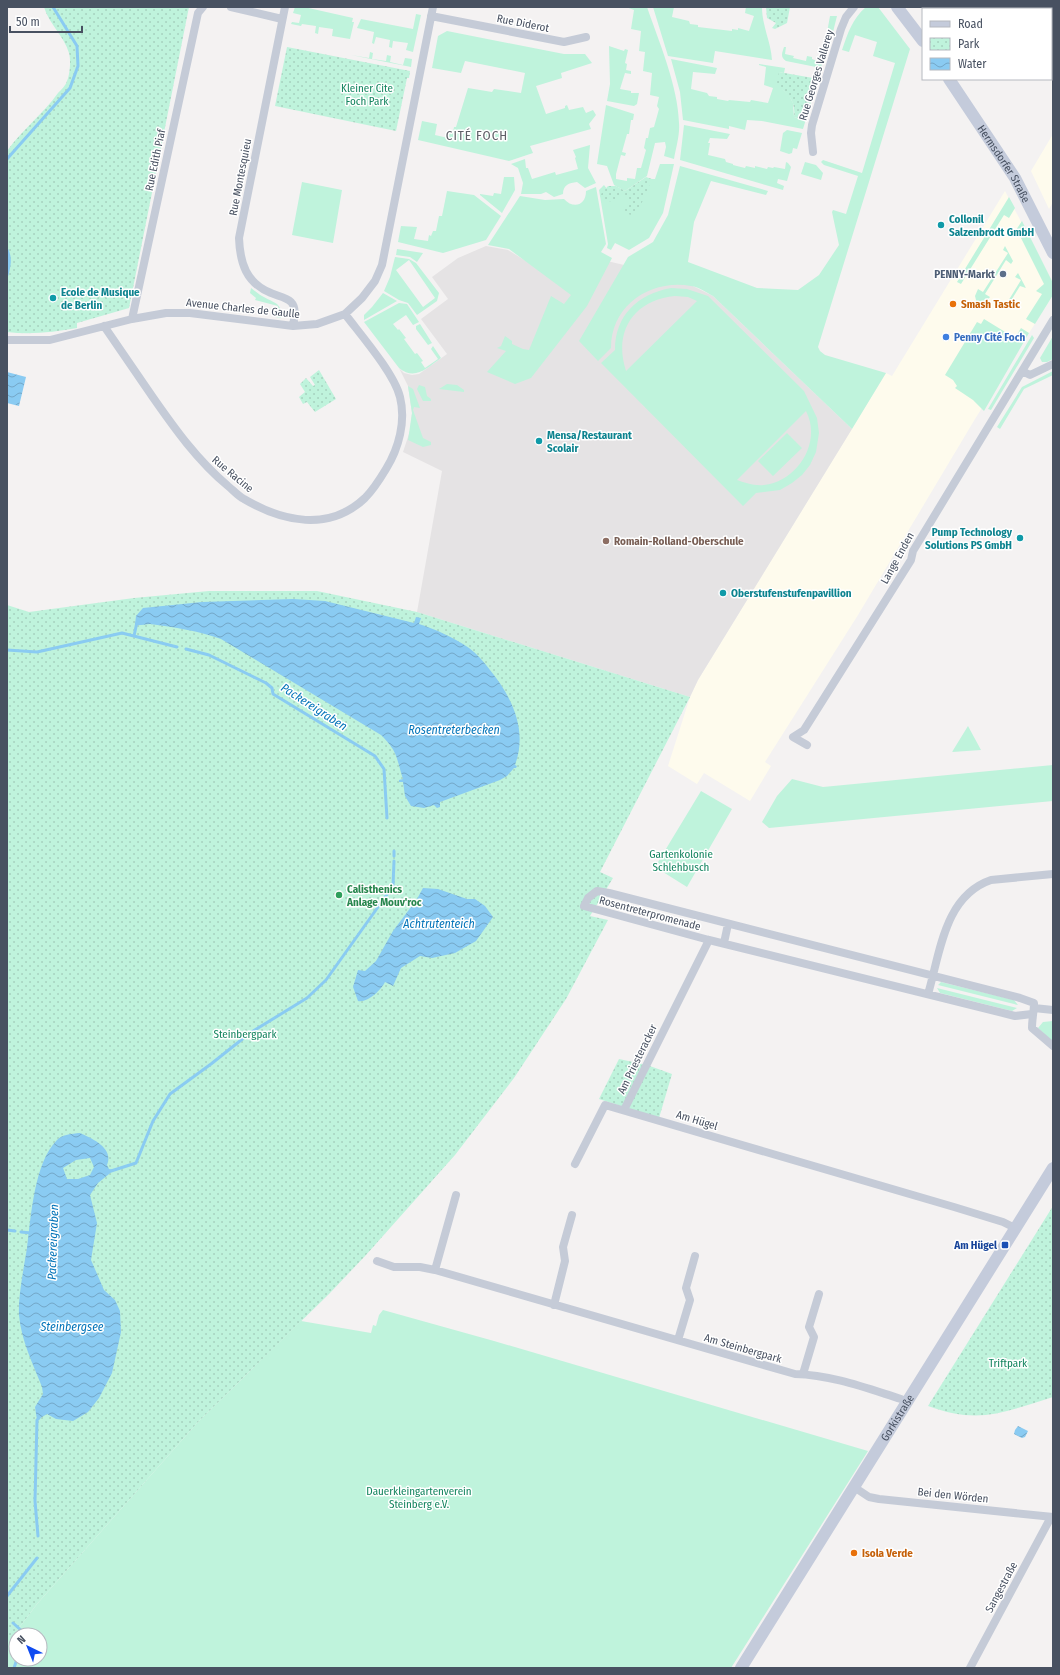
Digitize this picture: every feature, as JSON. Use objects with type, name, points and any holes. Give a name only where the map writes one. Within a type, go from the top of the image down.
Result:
[{"type":"main road","points":[[897,7],[922,40]]},
{"type":"main road","name":"Hermsdorfer Straße","points":[[950,80],[1015,178],[1053,253]]},
{"type":"main road","name":"Gorkistraße","points":[[743,1667],[1053,1168]]},
{"type":"street","name":"Rue Edith Piaf","points":[[132,319],[198,12],[203,7]]},
{"type":"street","points":[[231,7],[282,19]]},
{"type":"street","name":"Rue Montesquieu","points":[[285,7],[239,238],[239,252],[242,264],[254,282],[262,289],[285,298],[292,303],[295,310],[293,326]]},
{"type":"street","name":"Avenue Charles de Gaulle","points":[[7,340],[50,340],[153,314],[190,313],[232,317],[293,326],[317,324],[344,314],[362,298],[375,281],[382,266],[433,7]]},
{"type":"street","name":"Rue Georges Vallerey","points":[[813,152],[810,133],[812,124],[841,29],[846,17],[854,7]]},
{"type":"street","name":"Rue Diderot","points":[[431,16],[564,42],[586,37]]},
{"type":"street","name":"Rue Racine","points":[[104,326],[167,418],[200,460],[243,498],[256,506],[299,520],[324,520],[339,515],[354,507],[366,498],[394,455],[398,442],[401,409],[398,390],[390,375],[344,314]]},
{"type":"street","name":"Lange Enden","points":[[808,745],[794,737],[804,730],[841,674],[911,560],[913,551],[1053,320]]},
{"type":"street","points":[[1022,371],[1030,375],[1053,364]]},
{"type":"street","points":[[928,994],[949,918],[964,896],[982,883],[990,880],[1053,874]]},
{"type":"street","name":"Rosentreterpromenade","points":[[1033,1011],[1034,1003],[1020,998],[597,891],[588,898],[584,906],[709,940],[1015,1016],[1033,1011],[1053,1010]]},
{"type":"street","points":[[724,943],[728,924]]},
{"type":"street","name":"Am Priesteracker","points":[[575,1164],[605,1105],[624,1110],[709,940]]},
{"type":"street","points":[[1033,1011],[1032,1028],[1053,1046]]},
{"type":"street","name":"Am Hügel","points":[[624,1110],[954,1207],[1003,1222],[1015,1228]]},
{"type":"street","points":[[435,1270],[456,1195]]},
{"type":"street","points":[[554,1304],[565,1261],[563,1247],[572,1216]]},
{"type":"street","points":[[678,1340],[690,1300],[686,1288],[695,1256]]},
{"type":"street","name":"Am Steinbergpark","points":[[377,1261],[394,1267],[420,1267],[435,1270],[795,1374],[842,1380],[907,1402]]},
{"type":"street","points":[[803,1374],[814,1337],[809,1326],[819,1294]]},
{"type":"street","name":"Bei den Wörden","points":[[854,1487],[870,1497],[878,1499],[1052,1517]]},
{"type":"street","name":"Sangestraße","points":[[970,1668],[1052,1517]]},
{"type":"shaded area","points":[[1053,134],[1053,202],[1049,209],[1031,171]]},
{"type":"shaded area","points":[[1005,191],[1053,283],[1053,295],[975,419],[858,615],[765,762],[771,766],[750,801],[704,773],[697,784],[668,766],[690,697],[698,680],[886,373],[892,376]]},
{"type":"shaded area","name":"Romain-Rolland-Oberschule","points":[[486,246],[508,250],[547,274],[607,261],[654,272],[693,286],[713,296],[852,429],[698,680],[690,697],[417,612],[442,471],[403,452],[410,431],[412,413],[408,386],[399,368],[404,373],[412,375],[419,374],[447,354],[421,319],[448,299],[432,277],[458,258]]},
{"type":"green space","points":[[44,7],[189,7],[129,308],[77,323],[77,328],[42,333],[7,332],[7,151],[46,108],[66,83],[70,63],[70,56],[67,47],[49,19]]},
{"type":"green space","points":[[295,7],[304,7],[353,18],[352,22],[354,22],[350,39],[332,36],[333,29],[319,27],[318,34],[315,33],[316,26],[291,24],[292,22],[299,23],[301,15],[293,13]]},
{"type":"green space","points":[[626,7],[647,7],[672,79],[678,109],[679,128],[674,159],[664,156],[666,147],[665,142],[655,143],[647,176],[625,191],[614,185],[607,166],[597,164],[606,105],[634,114],[633,120],[631,120],[629,134],[627,134],[622,152],[626,153],[625,156],[621,155],[616,174],[616,179],[627,181],[627,178],[635,179],[637,168],[641,168],[646,150],[644,148],[646,138],[648,138],[650,128],[654,127],[659,109],[657,106],[659,97],[650,95],[652,73],[643,71],[645,52],[639,51],[641,31],[631,29],[634,10]]},
{"type":"green space","points":[[653,7],[674,7],[672,17],[689,21],[690,24],[698,25],[698,27],[732,31],[732,29],[738,30],[738,28],[749,31],[754,16],[745,13],[746,7],[762,7],[763,21],[772,60],[715,51],[713,63],[668,56]]},
{"type":"green space","points":[[766,7],[790,7],[787,23],[775,29],[772,28],[776,23],[767,18]]},
{"type":"green space","points":[[866,7],[878,7],[910,49],[818,347],[825,355],[886,373],[852,429],[713,296],[691,286],[676,285],[662,287],[648,291],[636,298],[618,319],[613,333],[611,348],[598,361],[579,341],[628,257],[653,242],[668,215],[680,166],[768,191],[766,195],[711,181],[694,222],[688,262],[757,288],[798,290],[819,275],[839,245],[832,212],[833,210],[846,214],[858,176],[824,165],[821,162],[823,160],[862,173],[895,63],[873,56],[877,42],[855,35],[849,52],[842,50],[854,21]]},
{"type":"green space","points":[[416,14],[421,15],[413,52],[406,50],[408,43],[393,41],[392,48],[389,47],[390,40],[376,37],[374,44],[372,43],[374,32],[357,28],[361,19],[413,29]]},
{"type":"green space","points":[[830,16],[837,16],[830,44],[824,42],[824,39],[826,38]]},
{"type":"green space","points":[[447,31],[564,54],[585,54],[592,63],[561,73],[562,78],[536,86],[546,114],[565,108],[567,105],[569,110],[583,107],[586,113],[593,110],[596,115],[589,124],[591,129],[530,146],[533,153],[509,161],[418,140],[422,121],[437,124],[435,135],[448,138],[450,131],[453,132],[454,127],[456,127],[468,88],[492,92],[494,89],[521,93],[525,73],[465,61],[461,73],[432,68],[438,36]]},
{"type":"green space","points":[[609,46],[624,51],[625,49],[628,50],[625,63],[627,64],[626,70],[631,71],[631,74],[625,73],[620,89],[631,91],[631,93],[639,93],[637,104],[634,106],[607,101],[610,84]]},
{"type":"green space","name":"Kleiner Cite Foch Park","points":[[287,47],[410,71],[409,78],[407,78],[396,131],[275,106]]},
{"type":"green space","points":[[784,47],[786,47],[785,54],[794,56],[793,58],[806,61],[807,56],[812,57],[812,59],[822,63],[821,68],[786,61],[782,56]]},
{"type":"green space","points":[[370,52],[373,53],[372,59],[386,61],[387,55],[391,56],[390,62],[403,65],[405,58],[412,59],[411,67],[351,55],[369,58]]},
{"type":"green space","points":[[671,59],[717,68],[715,74],[693,72],[691,89],[707,93],[709,96],[717,97],[717,99],[728,101],[750,102],[751,100],[768,103],[773,88],[764,85],[766,67],[759,64],[785,68],[784,73],[779,72],[782,89],[789,95],[793,103],[794,117],[804,120],[815,75],[819,76],[803,129],[762,121],[747,120],[745,130],[729,126],[729,129],[683,120],[680,92]]},
{"type":"green space","points":[[779,72],[813,78],[804,120],[794,117],[794,107],[791,98],[785,91],[776,87]]},
{"type":"green space","points":[[684,125],[730,134],[727,139],[710,138],[708,143],[710,143],[708,155],[725,159],[726,162],[733,165],[745,168],[746,166],[755,168],[755,166],[767,169],[768,167],[774,167],[785,169],[786,162],[788,163],[791,167],[787,181],[778,179],[777,183],[784,186],[783,190],[680,160]]},
{"type":"green space","points":[[787,130],[802,133],[797,149],[793,148],[792,153],[789,154],[780,151],[783,133]]},
{"type":"green space","points":[[590,145],[588,168],[596,183],[585,188],[577,182],[571,183],[564,188],[563,194],[554,197],[546,192],[541,194],[521,194],[523,183],[518,168],[511,164],[525,159],[526,168],[528,168],[532,179],[555,172],[556,175],[578,169],[573,150]]},
{"type":"green space","points":[[805,162],[816,165],[823,173],[821,180],[801,174]]},
{"type":"green space","points":[[660,164],[674,164],[663,213],[649,238],[629,250],[615,243],[611,250],[607,248],[608,244],[599,190],[604,185],[607,189],[610,201],[650,179],[655,179]]},
{"type":"green space","points":[[504,177],[514,177],[515,190],[502,213],[480,194],[493,196],[494,193],[501,194]]},
{"type":"green space","points":[[646,177],[652,179],[640,207],[632,215],[627,214],[623,209],[629,200],[626,197],[622,196],[616,200],[609,201],[604,201],[601,198],[601,194],[608,186],[616,186],[625,191]]},
{"type":"green space","points":[[302,182],[342,190],[333,243],[292,235]]},
{"type":"green space","points":[[596,187],[606,244],[601,252],[612,258],[587,306],[531,378],[515,384],[487,372],[506,351],[497,348],[501,346],[505,336],[512,341],[512,344],[529,350],[551,296],[564,304],[571,295],[509,249],[488,245],[520,196],[545,200],[564,199],[575,205],[584,200],[586,191]]},
{"type":"green space","points":[[447,191],[474,195],[501,216],[486,240],[443,253],[398,242],[401,226],[417,227],[414,239],[428,241],[429,235],[431,236],[433,231],[436,231],[439,216],[442,216]]},
{"type":"green space","points":[[1009,197],[1015,208],[1009,218],[1004,215],[961,284],[957,282]]},
{"type":"green space","points":[[1022,221],[1053,283],[1053,295],[1035,324],[1026,319],[1042,294],[1036,291],[1044,284],[1019,234],[1012,236]]},
{"type":"green space","points":[[1005,246],[1013,261],[1011,264],[1006,260],[985,294],[990,297],[985,303],[978,303],[975,296],[978,289],[983,292],[1008,253],[1003,250]]},
{"type":"green space","points":[[397,249],[423,253],[417,262],[410,257],[396,255]]},
{"type":"green space","points":[[395,257],[409,259],[416,263],[439,293],[437,301],[417,315],[408,303],[399,300],[384,291],[390,277]],"holes":[[[409,260],[435,298],[423,307],[396,270]]]},
{"type":"green space","points":[[1018,273],[1026,288],[1020,286],[1007,307],[1005,306],[1021,280],[1015,277]]},
{"type":"green space","points":[[251,288],[279,306],[281,318],[276,317],[278,306],[255,300],[256,298],[250,293]]},
{"type":"green space","points":[[671,288],[687,289],[708,296],[804,391],[817,418],[819,433],[816,452],[810,465],[802,475],[792,483],[780,490],[756,493],[743,506],[601,363],[615,350],[619,326],[631,308],[648,295]],"holes":[[[675,296],[688,297],[697,301],[626,371],[622,343],[630,320],[638,311],[648,304]],[[806,411],[810,423],[811,435],[809,447],[804,458],[796,468],[787,476],[776,482],[764,485],[753,485],[737,480]]]},
{"type":"green space","points":[[383,293],[397,301],[364,320],[364,315]]},
{"type":"green space","points":[[399,303],[407,304],[419,322],[413,325],[406,315],[393,324],[406,338],[404,339],[415,354],[417,353],[423,361],[421,362],[425,368],[438,359],[431,349],[433,346],[441,358],[421,372],[410,373],[399,368],[364,322]]},
{"type":"green space","points":[[984,319],[1015,338],[1021,328],[1029,333],[984,411],[973,400],[955,388],[957,386],[953,380],[945,375],[977,322],[981,324]]},
{"type":"green space","points":[[420,324],[432,343],[428,345],[416,329],[416,326]]},
{"type":"green space","points":[[1032,335],[1034,338],[991,410],[988,409]]},
{"type":"green space","points":[[1053,336],[1053,359],[1047,362],[1042,362],[1040,358]]},
{"type":"green space","points":[[319,370],[336,399],[315,412],[307,402],[303,404],[299,397],[305,392],[300,384],[306,378],[313,386],[315,385],[310,377]]},
{"type":"green space","points":[[1053,371],[1053,375],[1024,389],[1000,429],[997,427],[1022,387]]},
{"type":"green space","points":[[447,384],[457,385],[464,390],[464,392],[439,389]]},
{"type":"green space","points":[[419,385],[425,387],[427,396],[431,399],[431,401],[423,401],[417,389]]},
{"type":"green space","points":[[408,386],[413,389],[420,408],[414,407],[413,410],[423,438],[431,442],[431,445],[423,447],[408,440],[412,413]]},
{"type":"green space","points":[[787,433],[802,448],[773,476],[758,461]]},
{"type":"green space","name":"Steinbergpark","points":[[209,591],[317,591],[417,612],[690,697],[600,872],[613,878],[590,916],[608,920],[566,999],[514,1078],[455,1155],[366,1255],[329,1294],[198,1422],[37,1604],[20,1627],[8,1627],[7,1644],[7,605],[29,612],[134,598]]},
{"type":"green space","points":[[968,726],[981,750],[952,752]]},
{"type":"green space","points":[[1053,765],[1053,801],[769,828],[762,822],[777,796],[792,779],[823,787]]},
{"type":"green space","name":"Gartenkolonie Schlehbusch","points":[[701,791],[732,809],[687,887],[655,867]]},
{"type":"green space","points":[[941,982],[1014,1000],[1018,1005],[938,985]]},
{"type":"green space","points":[[937,988],[1017,1008],[1012,1011],[940,993]]},
{"type":"green space","points":[[1053,1021],[1053,1042],[1038,1028],[1043,1022]]},
{"type":"green space","points":[[619,1059],[647,1065],[672,1074],[659,1118],[599,1099]]},
{"type":"green space","name":"Triftpark","points":[[1053,1206],[1053,1397],[991,1414],[962,1415],[928,1406]]},
{"type":"green space","name":"Dauerkleingartenverein Steinberg e.V.","points":[[383,1310],[494,1341],[868,1451],[731,1668],[7,1668],[8,1643],[8,1667],[48,1667],[48,1627],[20,1627],[37,1604],[198,1422],[301,1321],[371,1333],[373,1325],[376,1326],[379,1315]]},
{"type":"water","points":[[7,372],[26,377],[19,406],[7,403]]},
{"type":"water","name":"Rosentreterbecken","points":[[293,599],[325,601],[414,623],[416,617],[421,618],[419,624],[445,634],[469,648],[478,655],[498,680],[516,714],[520,739],[519,752],[515,765],[517,766],[516,768],[500,780],[440,802],[440,807],[437,808],[434,805],[424,808],[411,806],[405,796],[403,782],[399,782],[399,780],[403,779],[394,751],[381,735],[221,639],[177,628],[150,624],[135,625],[136,616],[143,608],[202,602]]},
{"type":"water","name":"Achtrutenteich","points":[[423,888],[438,889],[467,899],[475,899],[485,906],[493,917],[476,941],[455,953],[432,958],[420,956],[401,968],[393,986],[385,982],[370,998],[358,1001],[353,987],[358,970],[365,971],[376,961],[393,931],[417,899]]},
{"type":"water","name":"Steinbergsee","points":[[80,1133],[96,1141],[105,1149],[108,1154],[107,1165],[109,1169],[114,1170],[98,1183],[90,1195],[97,1223],[91,1260],[104,1290],[115,1300],[120,1311],[121,1332],[112,1373],[99,1398],[88,1412],[73,1421],[56,1419],[47,1414],[37,1420],[35,1407],[43,1394],[42,1387],[22,1334],[19,1315],[19,1299],[32,1206],[38,1176],[49,1150],[59,1138],[65,1135]],"holes":[[[90,1158],[94,1167],[90,1175],[78,1179],[67,1179],[63,1168],[76,1160]]]},
{"type":"water","points":[[1018,1426],[1028,1431],[1025,1437],[1022,1438],[1014,1434]]},
{"type":"waterway","name":"Packereigraben","points":[[7,159],[70,88],[78,66],[77,46],[53,7]]},
{"type":"waterway","name":"Packereigraben","points":[[7,250],[9,259],[7,275]]},
{"type":"waterway","points":[[134,636],[137,622]]},
{"type":"waterway","name":"Packereigraben","points":[[7,650],[37,652],[122,633],[177,647]]},
{"type":"waterway","name":"Packereigraben","points":[[186,649],[209,655],[266,683],[272,688],[273,694],[375,756],[384,769],[387,818]]},
{"type":"waterway","name":"Packereigraben","points":[[394,851],[394,856]]},
{"type":"waterway","name":"Packereigraben","points":[[111,1171],[136,1163],[153,1121],[170,1094],[250,1033],[307,998],[326,980],[393,886],[394,861]]},
{"type":"waterway","points":[[7,1230],[15,1231]]},
{"type":"waterway","points":[[21,1232],[31,1233]]},
{"type":"waterway","name":"Packereigraben","points":[[38,1536],[35,1501],[37,1420],[39,1418]]},
{"type":"waterway","name":"Packereigraben","points":[[7,1596],[37,1558]]},
{"type":"waterway","name":"Packereigraben","points":[[13,1623],[17,1627]]},
{"type":"place","name":"Collonil Salzenbrodt GmbH","points":[[941,225]]},
{"type":"place","name":"PENNY-Markt","points":[[1003,274]]},
{"type":"place","name":"Ecole de Musique de Berlin","points":[[53,298]]},
{"type":"place","name":"Smash Tastic","points":[[953,304]]},
{"type":"place","name":"Penny Cité Foch","points":[[946,337]]},
{"type":"place","name":"Mensa/Restaurant Scolair","points":[[539,441]]},
{"type":"place","name":"Pump Technology Solutions PS GmbH","points":[[1020,538]]},
{"type":"place","name":"Romain-Rolland-Oberschule","points":[[606,541]]},
{"type":"place","name":"Oberstufenstufenpavillion","points":[[723,593]]},
{"type":"place","name":"Calisthenics Anlage Mouv'roc","points":[[339,895]]},
{"type":"place","name":"Am Hügel","points":[[1005,1245]]},
{"type":"place","name":"Isola Verde","points":[[854,1553]]},
{"type":"district","name":"CITÉ FOCH","points":[[477,135]]}]
